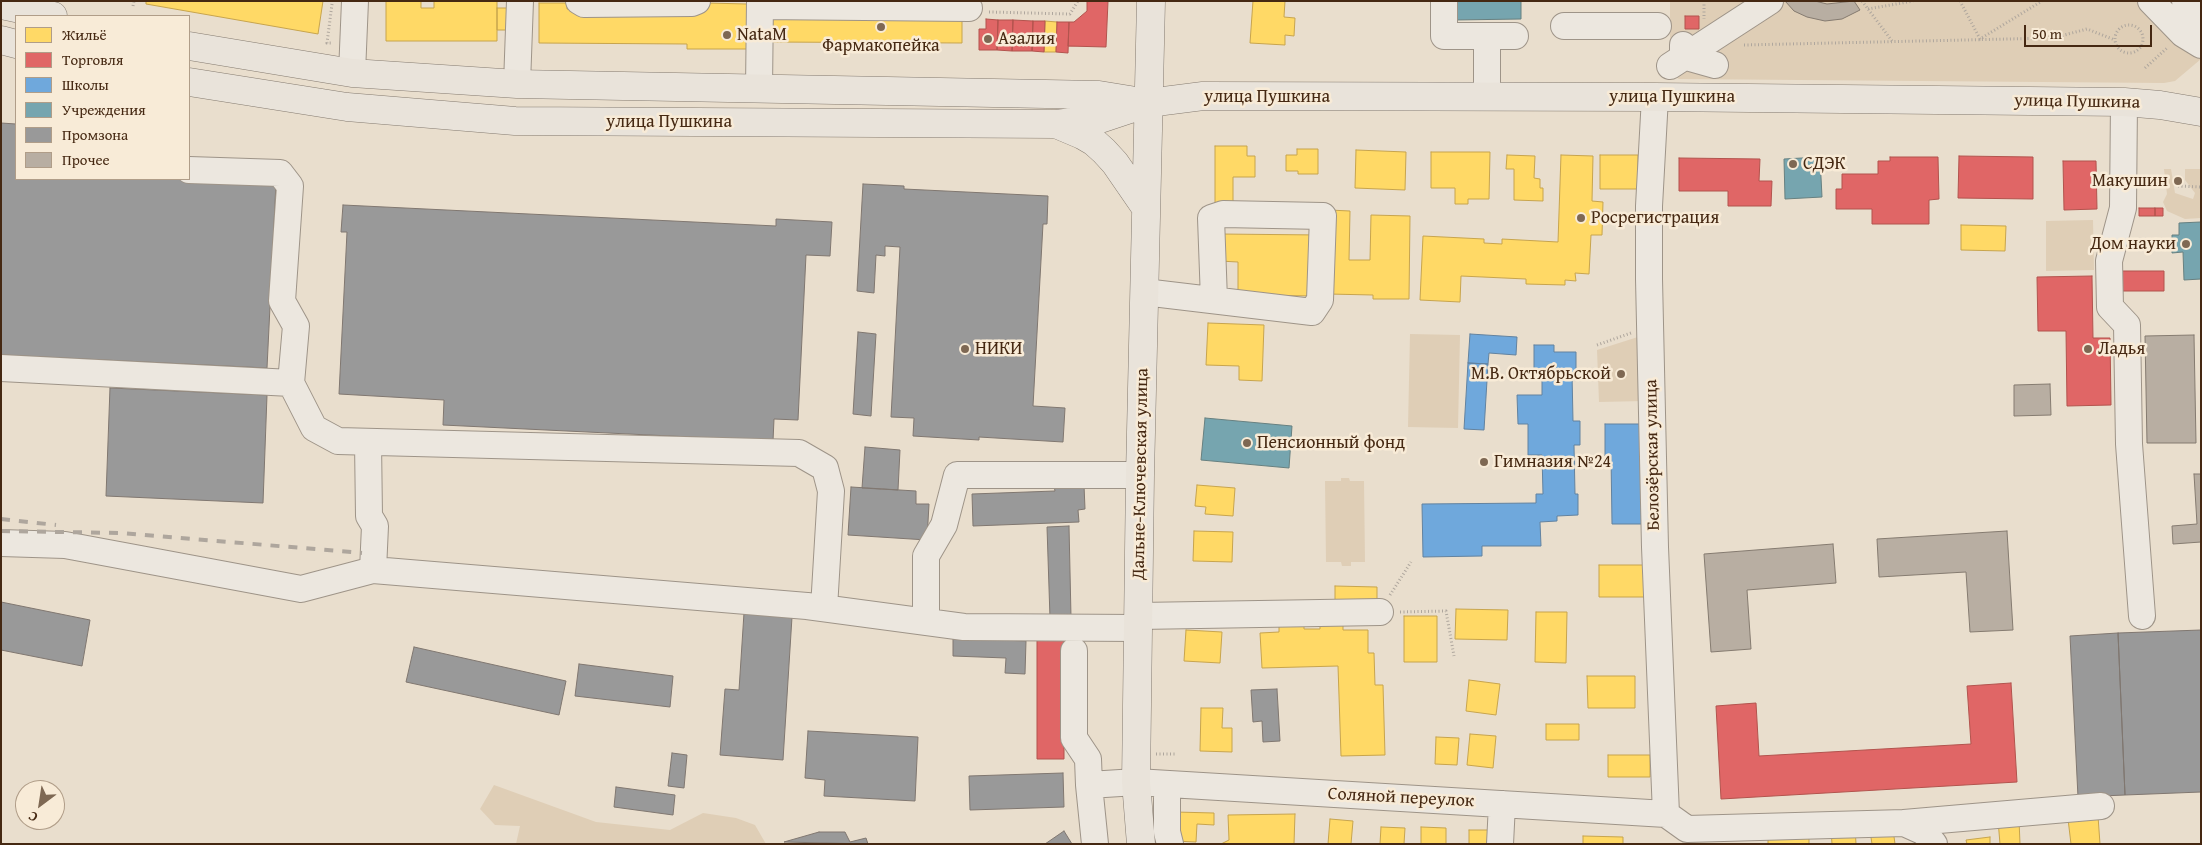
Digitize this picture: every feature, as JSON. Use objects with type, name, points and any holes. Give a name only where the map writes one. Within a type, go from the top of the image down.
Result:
[{"type":"main road","name":"Дальне-Ключевская улица","points":[[1141,844],[1136,782],[1140,475],[1151,1]]},
{"type":"main road","points":[[1,5],[48,15]]},
{"type":"main road","points":[[1,40],[15,44]]},
{"type":"main road","name":"улица Пушкина","points":[[190,46],[352,73],[516,84],[1099,95],[1148,103]]},
{"type":"main road","name":"улица Пушкина","points":[[190,82],[347,108],[515,121],[1056,124],[1100,118],[1148,103],[1202,96],[1655,97],[2124,102],[2199,108]]},
{"type":"main road","points":[[1056,124],[1094,142],[1115,162],[1146,208]]},
{"type":"street","points":[[352,73],[355,1]]},
{"type":"street","points":[[516,84],[520,1]]},
{"type":"street","points":[[579,1],[584,4],[692,3],[697,1]]},
{"type":"street","points":[[1444,1],[1444,36],[1515,36]]},
{"type":"street","points":[[1698,51],[1770,1]]},
{"type":"street","points":[[759,89],[760,4],[969,8]]},
{"type":"street","points":[[2162,8],[2192,27]]},
{"type":"street","points":[[1564,26],[1658,26]]},
{"type":"street","points":[[1487,36],[1487,97]]},
{"type":"street","name":"Белозёрская улица","points":[[1655,97],[1649,206],[1655,547],[1666,814]]},
{"type":"street","points":[[2124,102],[2123,208],[2110,261],[2110,307],[2127,325],[2129,444],[2142,616]]},
{"type":"street","points":[[190,170],[280,173],[290,186],[282,301],[296,326],[291,383],[314,428],[338,441],[799,453],[825,468],[831,491],[824,608]]},
{"type":"street","points":[[1144,292],[1312,312],[1320,300],[1323,216],[1223,214],[1211,218],[1214,300]]},
{"type":"street","points":[[1,368],[291,383]]},
{"type":"street","points":[[368,442],[369,516],[375,526],[373,570]]},
{"type":"street","points":[[926,622],[926,556],[944,524],[957,475],[1140,475]]},
{"type":"street","points":[[1,543],[65,545],[301,589],[373,570],[824,608],[964,627],[1380,612]]},
{"type":"street","points":[[1074,651],[1074,738],[1088,760],[1095,844]]},
{"type":"street","name":"Соляной переулок","points":[[1089,785],[1136,782],[1666,814]]},
{"type":"street","points":[[1167,784],[1167,832],[1170,844]]},
{"type":"street","points":[[1500,844],[1502,804]]},
{"type":"street","points":[[1666,814],[1687,829],[1748,835],[2101,806]]},
{"type":"street","points":[[1904,822],[1924,832],[1934,844]]},
{"type":"path","points":[[969,8],[986,12],[1070,14],[1078,1]]},
{"type":"path","points":[[1862,1],[1892,41]]},
{"type":"path","points":[[1868,9],[1913,1]]},
{"type":"path","points":[[1960,1],[1980,39]]},
{"type":"path","points":[[1980,39],[2041,1]]},
{"type":"path","points":[[1698,51],[1892,41],[2053,38],[2087,29],[2115,40],[2120,50],[2130,53],[2140,48],[2143,37],[2138,28],[2127,24],[2118,30],[2115,40]]},
{"type":"path","points":[[2145,68],[2192,27]]},
{"type":"path","points":[[2178,186],[2201,187]]},
{"type":"path","points":[[1597,345],[1637,331]]},
{"type":"path","points":[[1380,612],[1411,562]]},
{"type":"path","points":[[1380,612],[1446,611],[1454,656]]},
{"type":"path","points":[[1153,754],[1176,754]]},
{"type":"shaded area","points":[[1670,1],[2201,1],[2201,59],[2175,81],[2164,83],[1679,79],[1670,70]]},
{"type":"shaded area","points":[[2164,169],[2171,169],[2175,193],[2193,199],[2195,193],[2185,180],[2185,169],[2201,169],[2201,218],[2185,219],[2167,211],[2163,202],[2167,194]]},
{"type":"shaded area","points":[[2093,220],[2094,270],[2046,271],[2046,221]]},
{"type":"shaded area","points":[[1410,334],[1460,335],[1458,428],[1408,427]]},
{"type":"shaded area","points":[[1641,336],[1644,401],[1599,402],[1597,350]]},
{"type":"shaded area","points":[[1341,478],[1349,478],[1350,481],[1364,481],[1365,562],[1351,562],[1351,566],[1342,566],[1341,562],[1326,562],[1325,481],[1341,481]]},
{"type":"shaded area","points":[[494,785],[596,822],[670,830],[703,813],[736,818],[755,825],[766,844],[516,844],[520,826],[495,825],[480,809]]},
{"type":"building: Жильё","points":[[146,1],[323,1],[318,34],[146,4]]},
{"type":"building: Жильё","points":[[386,1],[421,1],[421,8],[434,8],[434,1],[497,1],[497,41],[386,41]]},
{"type":"building: Жильё","points":[[1253,1],[1285,1],[1284,17],[1295,18],[1294,36],[1285,35],[1285,45],[1250,43]]},
{"type":"building: Жильё","points":[[539,3],[567,3],[567,9],[707,10],[707,3],[747,4],[747,49],[687,49],[687,44],[539,43]]},
{"type":"building: Жильё","points":[[497,8],[512,8],[512,30],[497,30]]},
{"type":"building: Жильё","points":[[772,12],[962,13],[962,43],[771,42]]},
{"type":"building: Жильё","points":[[1045,21],[1057,22],[1056,52],[1044,52]]},
{"type":"building: Жильё","points":[[1215,146],[1247,146],[1247,156],[1255,156],[1255,177],[1233,177],[1233,205],[1215,205]]},
{"type":"building: Жильё","points":[[1297,149],[1318,149],[1318,174],[1298,174],[1298,171],[1286,171],[1286,155],[1297,155]]},
{"type":"building: Жильё","points":[[1356,150],[1406,152],[1405,190],[1355,188]]},
{"type":"building: Жильё","points":[[1431,152],[1490,152],[1489,199],[1468,199],[1468,204],[1455,204],[1455,188],[1431,188]]},
{"type":"building: Жильё","points":[[1507,155],[1535,156],[1534,178],[1540,179],[1540,188],[1543,188],[1543,201],[1514,200],[1514,169],[1506,169]]},
{"type":"building: Жильё","name":"Росрегистрация","points":[[1561,155],[1593,156],[1592,201],[1603,202],[1602,235],[1591,235],[1589,274],[1575,273],[1576,281],[1565,280],[1565,285],[1526,284],[1526,279],[1461,276],[1460,302],[1420,300],[1423,236],[1484,239],[1484,243],[1502,244],[1502,239],[1558,242]]},
{"type":"building: Жильё","points":[[1600,155],[1638,155],[1638,189],[1600,189]]},
{"type":"building: Жильё","points":[[1329,210],[1350,211],[1349,260],[1370,260],[1371,215],[1410,216],[1409,299],[1373,299],[1373,295],[1328,294]]},
{"type":"building: Жильё","points":[[1961,225],[2006,226],[2005,251],[1961,250]]},
{"type":"building: Жильё","points":[[1219,234],[1320,235],[1319,296],[1238,295],[1238,262],[1219,261]]},
{"type":"building: Жильё","points":[[1208,323],[1264,325],[1262,381],[1239,380],[1239,366],[1206,365]]},
{"type":"building: Жильё","points":[[1197,485],[1235,488],[1233,516],[1205,514],[1206,507],[1195,506]]},
{"type":"building: Жильё","points":[[1194,531],[1233,532],[1232,562],[1193,561]]},
{"type":"building: Жильё","points":[[1599,565],[1648,565],[1648,597],[1599,597]]},
{"type":"building: Жильё","points":[[1335,586],[1377,587],[1377,603],[1335,602]]},
{"type":"building: Жильё","points":[[1456,609],[1508,610],[1507,640],[1455,639]]},
{"type":"building: Жильё","points":[[1536,612],[1567,612],[1566,663],[1535,662]]},
{"type":"building: Жильё","points":[[1404,616],[1437,616],[1437,662],[1404,662]]},
{"type":"building: Жильё","points":[[1304,625],[1304,629],[1320,629],[1320,626],[1343,625],[1343,630],[1368,630],[1368,653],[1374,653],[1375,685],[1383,685],[1385,755],[1341,756],[1338,666],[1262,668],[1260,633],[1279,632],[1279,626]]},
{"type":"building: Жильё","points":[[1186,630],[1222,632],[1220,663],[1184,661]]},
{"type":"building: Жильё","points":[[1587,676],[1635,676],[1635,708],[1588,708]]},
{"type":"building: Жильё","points":[[1469,680],[1500,684],[1496,715],[1466,711]]},
{"type":"building: Жильё","points":[[1201,708],[1223,708],[1222,728],[1232,728],[1232,752],[1200,751]]},
{"type":"building: Жильё","points":[[1546,724],[1579,724],[1579,740],[1546,740]]},
{"type":"building: Жильё","points":[[1470,734],[1496,736],[1493,768],[1467,765]]},
{"type":"building: Жильё","points":[[1436,737],[1459,738],[1457,765],[1435,764]]},
{"type":"building: Жильё","points":[[1608,755],[1650,755],[1650,777],[1608,777]]},
{"type":"building: Жильё","points":[[1175,812],[1214,813],[1214,825],[1197,824],[1196,842],[1174,841]]},
{"type":"building: Жильё","points":[[1295,814],[1294,844],[1221,844],[1229,840],[1228,815]]},
{"type":"building: Жильё","points":[[2098,816],[2100,844],[2071,844],[2068,819]]},
{"type":"building: Жильё","points":[[1330,819],[1353,821],[1351,844],[1328,844]]},
{"type":"building: Жильё","points":[[2019,819],[2020,844],[2000,844],[1998,820]]},
{"type":"building: Жильё","points":[[1381,827],[1405,828],[1404,844],[1380,844]]},
{"type":"building: Жильё","points":[[1421,827],[1446,828],[1446,844],[1421,844]]},
{"type":"building: Жильё","points":[[1855,827],[1856,844],[1832,844],[1831,830]]},
{"type":"building: Жильё","points":[[1893,829],[1895,844],[1872,844],[1870,831]]},
{"type":"building: Жильё","points":[[1469,830],[1488,830],[1488,844],[1469,844]]},
{"type":"building: Жильё","points":[[1809,832],[1809,844],[1768,844],[1768,835]]},
{"type":"building: Жильё","points":[[1583,836],[1623,837],[1623,844],[1583,844]]},
{"type":"building: Жильё","points":[[1990,837],[1990,844],[1967,844],[1966,840]]},
{"type":"building: Торговля","points":[[1087,1],[1108,1],[1106,47],[1068,46],[1069,22],[1074,22],[1087,11]]},
{"type":"building: Торговля","points":[[1685,16],[1699,16],[1699,29],[1685,29]]},
{"type":"building: Торговля","name":"Азалия","points":[[986,19],[998,20],[997,50],[979,50],[979,29],[986,29]]},
{"type":"building: Торговля","points":[[998,20],[1013,20],[1012,51],[997,50]]},
{"type":"building: Торговля","points":[[1013,20],[1033,21],[1032,51],[1012,51]]},
{"type":"building: Торговля","points":[[1033,21],[1045,21],[1044,52],[1032,51]]},
{"type":"building: Торговля","points":[[1057,22],[1069,22],[1068,53],[1056,52]]},
{"type":"building: Торговля","points":[[1959,156],[2033,157],[2033,199],[1958,198]]},
{"type":"building: Торговля","points":[[1890,157],[1938,157],[1939,199],[1929,200],[1929,224],[1872,224],[1872,209],[1836,209],[1836,189],[1842,189],[1842,174],[1878,174],[1878,161],[1890,161]]},
{"type":"building: Торговля","points":[[1679,158],[1760,159],[1759,181],[1772,181],[1771,206],[1728,206],[1728,191],[1679,191]]},
{"type":"building: Торговля","points":[[2063,161],[2096,161],[2097,209],[2064,210]]},
{"type":"building: Торговля","points":[[2139,208],[2155,208],[2155,216],[2139,216]]},
{"type":"building: Торговля","points":[[2155,208],[2163,208],[2163,216],[2155,216]]},
{"type":"building: Торговля","points":[[2121,271],[2164,271],[2164,291],[2121,291]]},
{"type":"building: Торговля","name":"Ладья","points":[[2092,276],[2093,338],[2110,338],[2111,405],[2067,406],[2066,331],[2038,331],[2037,277]]},
{"type":"building: Торговля","points":[[1037,639],[1064,640],[1064,759],[1037,759]]},
{"type":"building: Торговля","points":[[2011,683],[2017,782],[1721,799],[1716,706],[1756,703],[1759,756],[1971,744],[1967,686]]},
{"type":"building: Школы","points":[[1470,334],[1517,337],[1516,355],[1489,353],[1488,364],[1468,363]]},
{"type":"building: Школы","points":[[1534,345],[1554,345],[1554,352],[1576,352],[1576,373],[1572,373],[1573,421],[1580,421],[1580,445],[1574,445],[1575,494],[1578,494],[1578,515],[1557,516],[1557,521],[1540,522],[1541,546],[1482,546],[1482,556],[1423,557],[1422,504],[1536,503],[1536,494],[1543,494],[1542,455],[1528,455],[1528,424],[1518,424],[1517,395],[1542,395],[1542,373],[1534,373]]},
{"type":"building: Школы","points":[[1468,363],[1488,364],[1484,430],[1464,429]]},
{"type":"building: Школы","points":[[1605,424],[1642,424],[1644,524],[1612,524],[1611,456],[1605,456]]},
{"type":"building: Учреждения","points":[[1454,1],[1521,1],[1521,19],[1454,20]]},
{"type":"building: Учреждения","points":[[1820,157],[1822,197],[1785,199],[1784,159]]},
{"type":"building: Учреждения","name":"Дом науки","points":[[2201,222],[2201,279],[2184,280],[2183,252],[2172,253],[2172,235],[2179,235],[2179,223]]},
{"type":"building: Учреждения","name":"Пенсионный фонд","points":[[1205,418],[1292,426],[1289,468],[1201,460]]},
{"type":"building: Промзона","points":[[1,123],[15,124],[15,180],[190,179],[276,183],[267,368],[1,355]]},
{"type":"building: Промзона","name":"НИКИ","points":[[863,184],[904,186],[904,189],[1048,196],[1047,224],[1043,224],[1033,406],[1065,408],[1063,442],[979,437],[979,440],[913,436],[914,418],[891,417],[900,247],[885,246],[885,256],[876,255],[874,293],[857,291]]},
{"type":"building: Промзона","points":[[343,205],[776,226],[776,219],[832,222],[830,256],[806,255],[798,420],[774,419],[773,441],[443,425],[444,400],[339,394],[347,232],[341,232]]},
{"type":"building: Промзона","points":[[858,332],[876,334],[871,416],[853,414]]},
{"type":"building: Промзона","points":[[110,388],[267,395],[263,503],[106,496]]},
{"type":"building: Промзона","points":[[865,447],[900,450],[898,490],[862,488]]},
{"type":"building: Промзона","points":[[1084,485],[1085,509],[1078,510],[1079,522],[973,526],[972,494],[1055,491],[1054,486]]},
{"type":"building: Промзона","points":[[851,487],[916,491],[916,504],[929,504],[927,540],[848,535]]},
{"type":"building: Промзона","points":[[1069,526],[1071,617],[1050,618],[1047,527]]},
{"type":"building: Промзона","points":[[1,602],[90,620],[82,666],[1,650]]},
{"type":"building: Промзона","points":[[744,613],[792,617],[783,760],[720,755],[725,689],[739,690]]},
{"type":"building: Промзона","points":[[2201,630],[2201,792],[2125,795],[2118,633]]},
{"type":"building: Промзона","points":[[2118,633],[2125,795],[2078,797],[2070,636]]},
{"type":"building: Промзона","points":[[953,638],[1026,641],[1025,674],[1005,673],[1006,658],[953,656]]},
{"type":"building: Промзона","points":[[414,647],[566,681],[559,715],[406,682]]},
{"type":"building: Промзона","points":[[579,664],[673,676],[670,707],[575,696]]},
{"type":"building: Промзона","points":[[1277,689],[1280,741],[1263,742],[1262,721],[1253,722],[1251,690]]},
{"type":"building: Промзона","points":[[808,731],[918,737],[915,801],[824,796],[825,780],[805,778]]},
{"type":"building: Промзона","points":[[672,753],[687,755],[684,788],[668,786]]},
{"type":"building: Промзона","points":[[1063,773],[1064,807],[970,810],[969,776]]},
{"type":"building: Промзона","points":[[616,787],[675,795],[673,815],[614,807]]},
{"type":"building: Промзона","points":[[1064,831],[1072,844],[1045,844]]},
{"type":"building: Промзона","points":[[819,832],[845,832],[850,842],[866,838],[868,844],[784,842]]},
{"type":"building: Прочее","points":[[1785,1],[1815,1],[1827,4],[1854,1],[1860,10],[1842,19],[1825,21],[1807,17],[1794,11]]},
{"type":"building: Прочее","points":[[2194,335],[2196,443],[2147,443],[2145,336]]},
{"type":"building: Прочее","points":[[2050,384],[2051,415],[2014,416],[2014,385]]},
{"type":"building: Прочее","points":[[2194,474],[2201,474],[2201,542],[2173,544],[2172,526],[2197,524]]},
{"type":"building: Прочее","points":[[2007,531],[2013,630],[1970,632],[1966,572],[1879,577],[1877,539]]},
{"type":"building: Прочее","points":[[1833,544],[1836,583],[1747,590],[1751,649],[1711,652],[1704,554]]},
{"type":"railway","points":[[1,519],[56,525]]},
{"type":"railway","points":[[1,531],[122,533],[362,553]]},
{"type":"place","name":"Фармакопейка","points":[[881,27]]},
{"type":"place","name":"NataM","points":[[727,35]]},
{"type":"place","name":"Азалия","points":[[988,39]]},
{"type":"place","name":"СДЭК","points":[[1793,164]]},
{"type":"place","name":"Макушин","points":[[2178,181]]},
{"type":"place","name":"Росрегистрация","points":[[1581,218]]},
{"type":"place","name":"Дом науки","points":[[2186,244]]},
{"type":"place","name":"НИКИ","points":[[965,349]]},
{"type":"place","name":"Ладья","points":[[2088,349]]},
{"type":"place","name":"М.В. Октябрьской","points":[[1621,374]]},
{"type":"place","name":"Пенсионный фонд","points":[[1247,443]]},
{"type":"place","name":"Гимназия №24","points":[[1484,462]]}]
